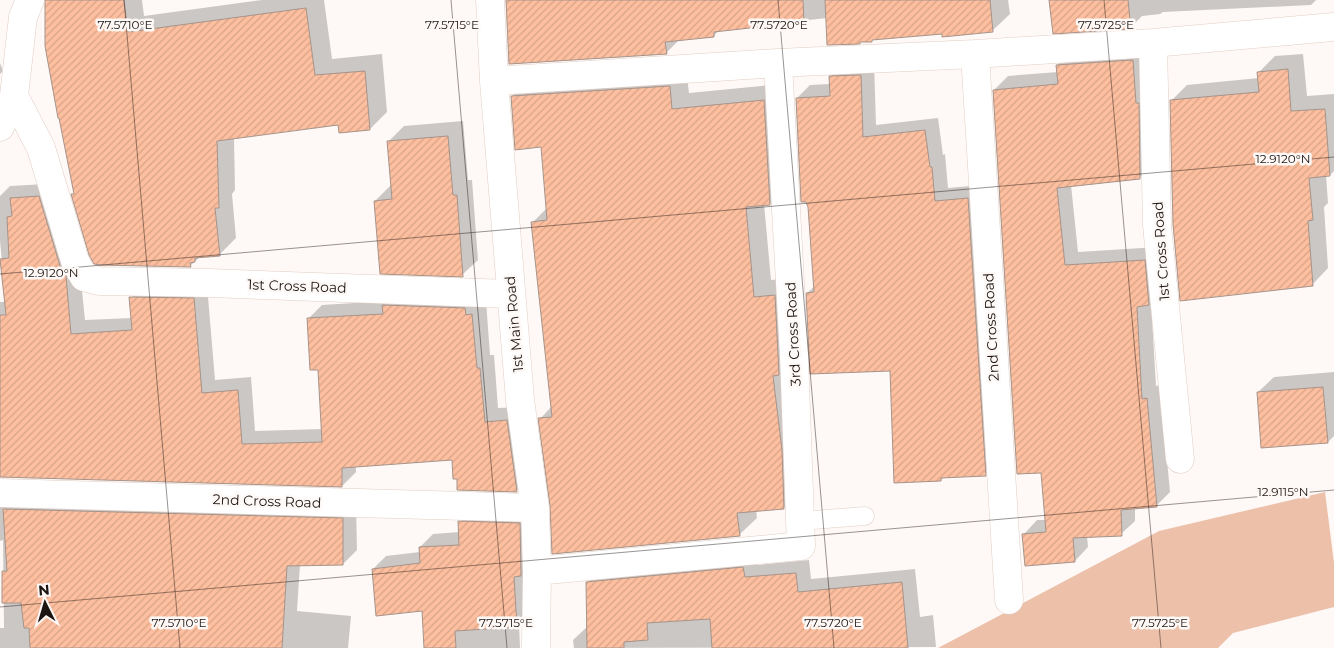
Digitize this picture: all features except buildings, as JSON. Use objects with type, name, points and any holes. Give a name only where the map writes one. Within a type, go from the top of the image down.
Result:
[{"type":"street","name":"1st Main Road","points":[[490,0],[494,81],[520,400],[535,508],[537,571],[536,648]]},
{"type":"street","points":[[0,127],[14,96],[18,14]]},
{"type":"street","points":[[494,81],[778,62],[974,54],[1153,43],[1334,27]]},
{"type":"street","name":"1st Cross Road","points":[[1153,43],[1158,225],[1180,459]]},
{"type":"street","name":"2nd Cross Road","points":[[974,54],[1009,600]]},
{"type":"street","name":"3rd Cross Road","points":[[778,62],[794,356],[801,534]]},
{"type":"street","name":"1st Cross Road","points":[[14,96],[40,148],[75,261],[84,276],[99,281],[511,294]]},
{"type":"street","name":"2nd Cross Road","points":[[0,493],[535,508]]},
{"type":"street","points":[[537,571],[801,534]]},
{"type":"lane","points":[[801,534],[864,516]]},
{"type":"shaded area","points":[[1325,492],[1334,563],[1334,607],[1233,633],[1218,648],[938,648],[1159,531]]}]
